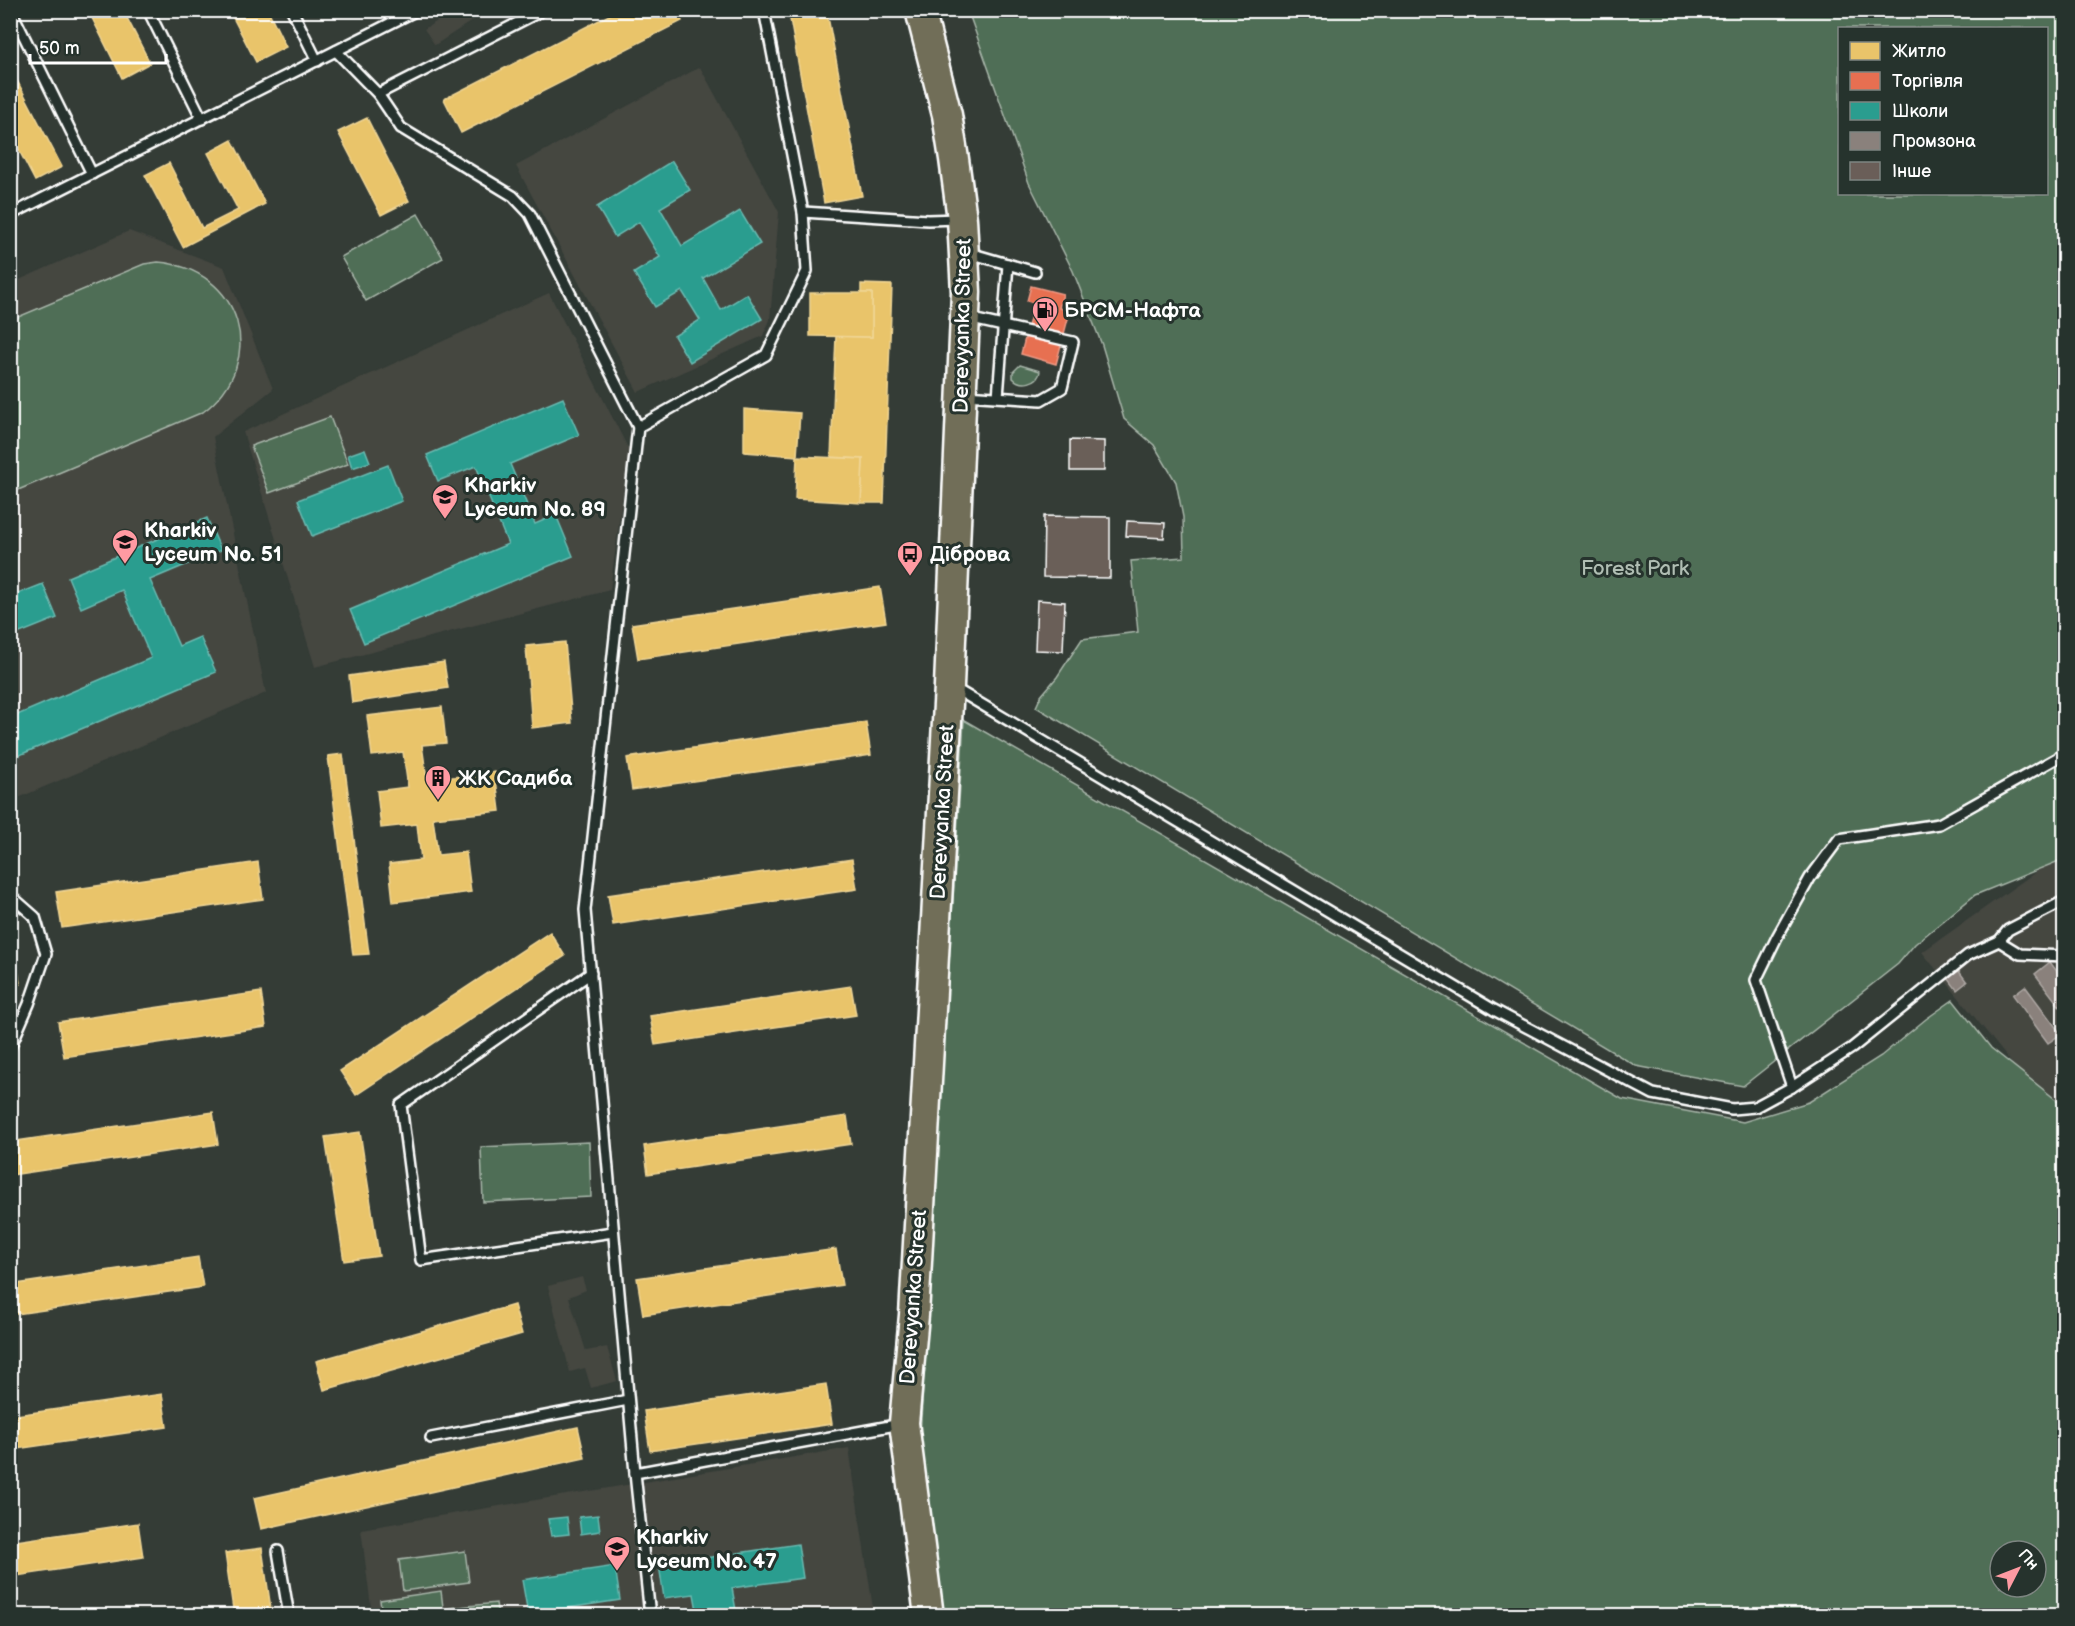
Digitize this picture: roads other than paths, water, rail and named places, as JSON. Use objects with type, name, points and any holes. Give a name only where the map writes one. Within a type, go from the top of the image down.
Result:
[{"type":"main road","name":"Derevyanka Street","points":[[920,10],[947,116],[962,219],[966,317],[949,686],[914,1315],[904,1423],[929,1616]]},
{"type":"lane","points":[[11,10],[92,174]]},
{"type":"lane","points":[[148,10],[202,119]]},
{"type":"lane","points":[[291,10],[317,61]]},
{"type":"lane","points":[[10,214],[417,10]]},
{"type":"lane","points":[[378,94],[543,10]]},
{"type":"lane","points":[[638,427],[766,355],[807,271],[803,212],[764,10]]},
{"type":"lane","points":[[336,51],[378,94],[401,128],[513,196],[530,214],[638,427],[585,910],[634,1473],[650,1616]]},
{"type":"lane","points":[[803,212],[928,220],[962,219]]},
{"type":"lane","points":[[964,251],[1035,272]]},
{"type":"lane","points":[[998,397],[1008,264]]},
{"type":"lane","points":[[962,395],[1041,400],[1062,388],[1073,342],[966,317]]},
{"type":"lane","points":[[949,686],[1494,1010],[1653,1094],[1732,1109],[1755,1107],[1792,1087],[1852,1048],[1968,956],[1999,941],[2008,930],[2064,901]]},
{"type":"lane","points":[[1792,1087],[1756,980],[1810,878],[1839,839],[1939,824],[2064,754]]},
{"type":"lane","points":[[10,895],[35,917],[46,954],[29,1005],[10,1048]]},
{"type":"lane","points":[[1999,941],[2020,954],[2064,956]]},
{"type":"lane","points":[[591,973],[401,1105],[421,1260],[613,1232]]},
{"type":"lane","points":[[431,1438],[628,1400]]},
{"type":"lane","points":[[634,1473],[904,1423]]},
{"type":"lane","points":[[278,1551],[289,1616]]},
{"type":"place","name":"БРСМ-Нафта","points":[[1045,333]]},
{"type":"place","name":"Kharkiv Lyceum No. 89","points":[[445,520]]},
{"type":"place","name":"Kharkiv Lyceum No. 51","points":[[125,565]]},
{"type":"place","name":"Діброва","points":[[910,577]]},
{"type":"place","name":"ЖК Садиба","points":[[438,801]]},
{"type":"place","name":"Kharkiv Lyceum No. 47","points":[[617,1572]]},
{"type":"park label","name":"Forest Park","points":[[1635,568]]}]
